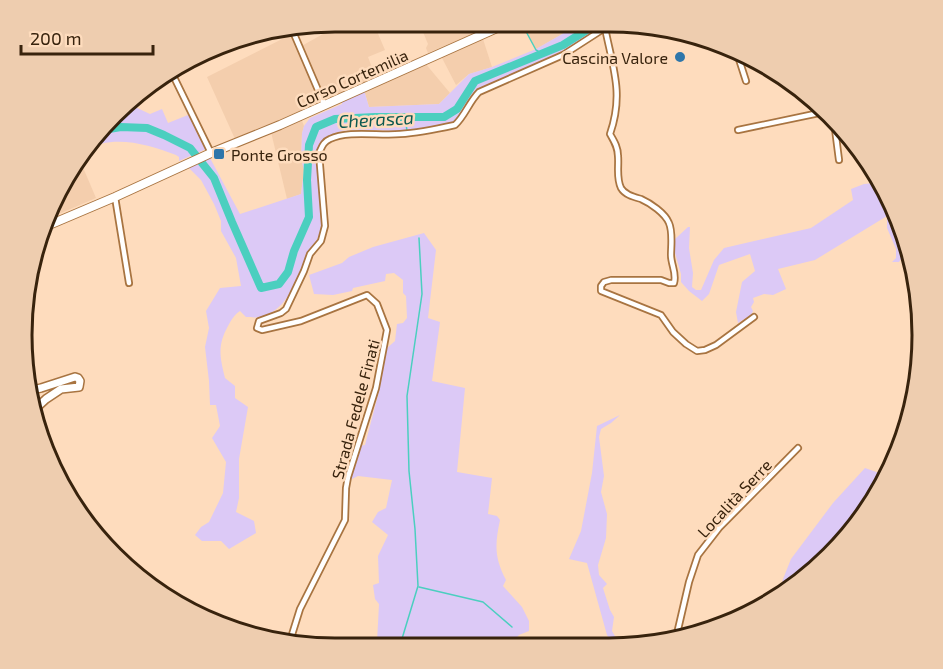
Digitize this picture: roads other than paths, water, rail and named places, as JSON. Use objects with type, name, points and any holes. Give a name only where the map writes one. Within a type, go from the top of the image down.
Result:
[{"type":"main road","name":"Corso Cortemilia","points":[[53,223],[489,32]]},
{"type":"street","name":"Strada Fedele Finati","points":[[292,635],[300,609],[345,520],[348,477],[376,388],[387,330],[377,304],[367,295],[302,321],[262,330],[257,328],[259,321],[286,309],[310,254],[321,241],[325,226],[319,153],[323,143],[336,137],[401,134],[455,125],[471,99],[479,92],[563,55],[598,32]]},
{"type":"street","points":[[607,32],[618,96],[610,134],[617,147],[618,178],[622,190],[630,196],[643,200],[668,220],[671,260],[676,277],[674,283],[662,280],[612,280],[604,282],[601,291],[661,315],[673,332],[697,351],[716,345],[754,317]]},
{"type":"street","points":[[294,34],[324,104]]},
{"type":"street","points":[[740,62],[746,81]]},
{"type":"street","points":[[175,77],[210,154]]},
{"type":"street","points":[[738,130],[815,113]]},
{"type":"street","points":[[836,135],[839,160]]},
{"type":"street","points":[[115,197],[129,283]]},
{"type":"street","points":[[36,389],[75,378],[80,381],[79,387],[61,389],[40,405]]},
{"type":"street","name":"Località Serre","points":[[678,629],[698,555],[719,528],[798,448]]},
{"type":"waterway","points":[[526,32],[536,50],[541,53]]},
{"type":"waterway","name":"Cherasca","points":[[113,128],[147,128],[190,148],[214,178],[261,288],[279,284],[288,272],[294,251],[309,217],[307,180],[309,145],[316,127],[335,119],[444,117],[457,109],[475,81],[563,45],[584,32]]},
{"type":"waterway","points":[[405,116],[407,131]]},
{"type":"waterway","points":[[402,638],[418,586],[409,471],[407,396],[422,294],[419,238]]},
{"type":"waterway","points":[[419,587],[483,602],[512,627]]},
{"type":"place","name":"Cascina Valore","points":[[680,57]]},
{"type":"place","name":"Ponte Grosso","points":[[219,154]]}]
